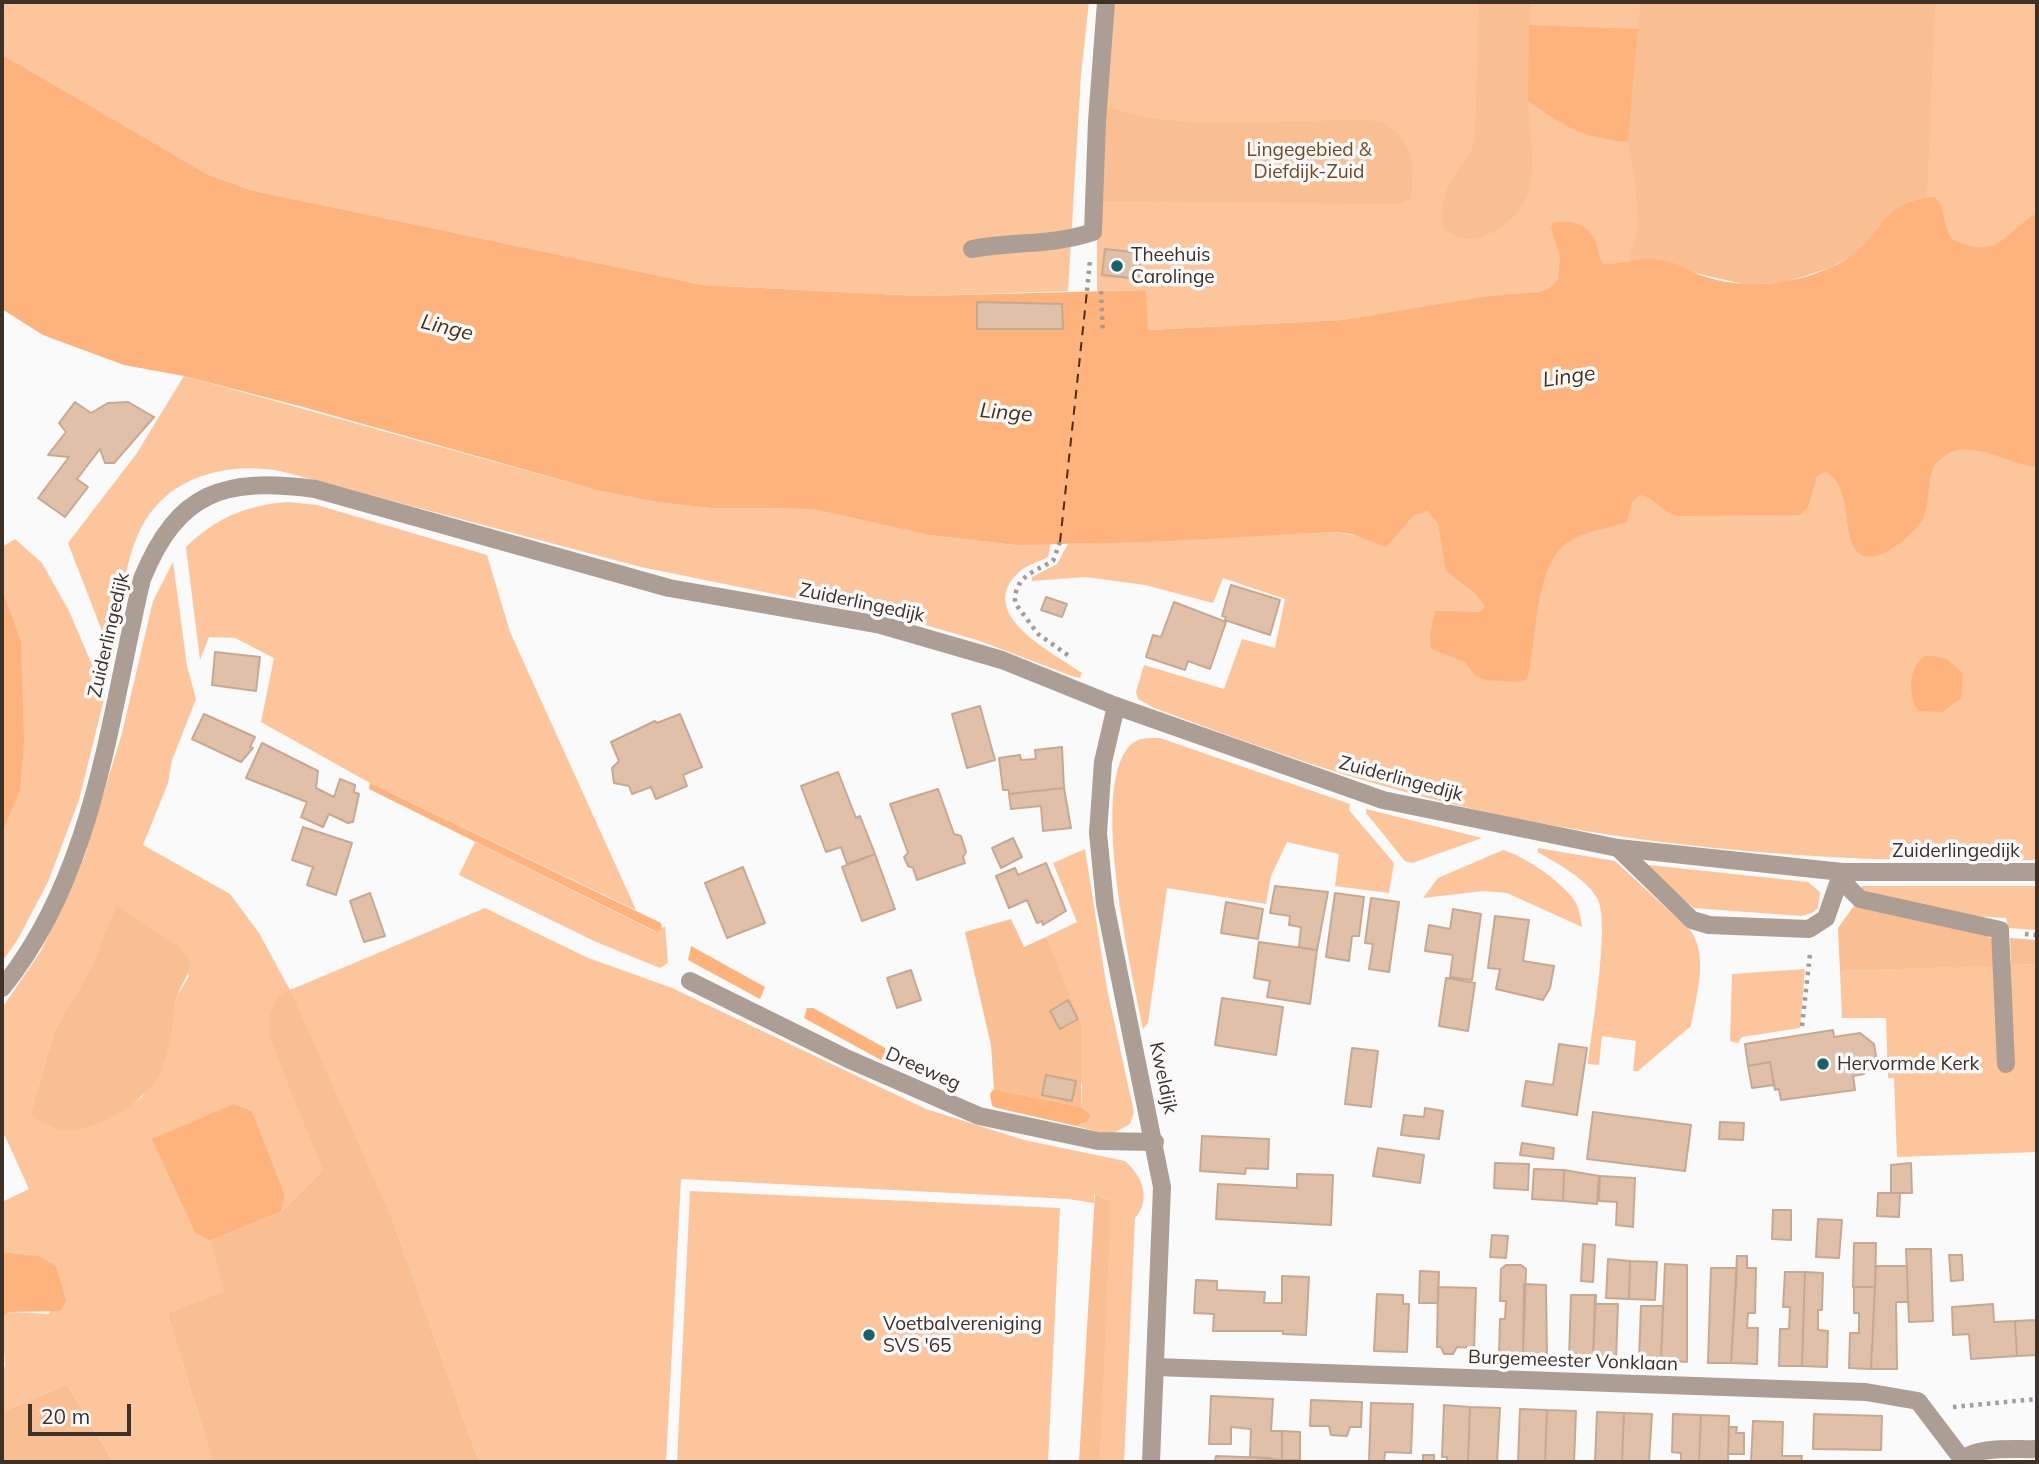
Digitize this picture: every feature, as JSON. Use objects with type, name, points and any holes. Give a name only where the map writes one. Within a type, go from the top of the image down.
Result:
[{"type":"street","points":[[972,249],[1021,241],[1053,243],[1093,232],[1097,121],[1107,2]]},
{"type":"street","name":"Zuiderlingedijk","points":[[2,988],[43,928],[86,821],[100,776],[142,579],[153,552],[181,513],[205,496],[275,484],[315,489],[669,589],[881,625],[1002,660],[1116,706],[1382,800],[1618,848],[1842,872],[2037,872]]},
{"type":"street","name":"Kweldijk","points":[[1116,706],[1103,762],[1100,845],[1105,904],[1162,1187],[1151,1462]]},
{"type":"street","points":[[1618,848],[1692,920],[1709,925],[1810,929],[1826,918],[1842,872]]},
{"type":"street","points":[[1842,872],[1848,887],[1860,899],[2000,930],[2006,1064]]},
{"type":"street","name":"Dreeweg","points":[[690,981],[848,1059],[979,1116],[1098,1141],[1155,1142]]},
{"type":"street","name":"Burgemeester Vonklaan","points":[[1155,1367],[1866,1392],[1918,1401],[1961,1460]]},
{"type":"street","points":[[1961,1460],[1984,1452],[2037,1449]]},
{"type":"path","points":[[1101,291],[1104,333]]},
{"type":"path","points":[[1060,542],[1053,561],[1028,573],[1018,582],[1014,603],[1038,634],[1073,659]]},
{"type":"path","points":[[1802,1026],[1811,970],[1810,929]]},
{"type":"path","points":[[1929,1416],[1952,1407],[2037,1399]]},
{"type":"green space","points":[[2,2],[1089,2],[1081,75],[1068,291],[920,296],[703,285],[250,190],[207,174],[2,56]]},
{"type":"green space","name":"Lingegebied & Diefdijk-Zuid","points":[[1112,2],[2037,2],[2037,235],[1986,249],[1963,245],[1550,288],[1521,296],[1483,298],[1342,320],[1147,330],[1145,290],[1097,291],[1097,201],[1149,118],[1124,115],[1102,103]]},
{"type":"green space","points":[[1479,2],[1531,2],[1528,98],[1532,166],[1528,192],[1517,212],[1492,232],[1479,238],[1467,239],[1444,229],[1443,212],[1448,188],[1466,161],[1475,138]]},
{"type":"green space","points":[[1641,2],[1935,2],[1927,197],[1906,202],[1851,257],[1829,268],[1786,282],[1748,285],[1695,273],[1659,259],[1629,261],[1638,227],[1635,178],[1628,142]]},
{"type":"green space","points":[[1102,103],[1129,113],[1198,122],[1381,121],[1400,137],[1410,154],[1411,199],[1398,204],[1097,201]]},
{"type":"green space","points":[[184,376],[600,491],[657,502],[711,508],[812,509],[929,535],[1015,545],[1051,542],[1048,557],[1019,572],[1007,588],[1006,603],[1011,617],[1023,631],[1082,673],[1080,678],[1072,676],[980,641],[922,624],[641,567],[280,471],[258,469],[216,472],[196,478],[161,500],[148,517],[132,550],[112,657],[68,543],[137,453]]},
{"type":"green space","points":[[2037,429],[2037,860],[1880,859],[1721,849],[1562,827],[1409,793],[1312,764],[1154,708],[1138,699],[1136,692],[1144,665],[1224,689],[1242,639],[1275,648],[1285,599],[1223,578],[1213,603],[1145,585],[1086,577],[1032,581],[1032,577],[1057,564],[1068,544],[1334,532],[1359,536],[1424,510],[1433,515]]},
{"type":"green space","points":[[288,502],[317,505],[487,555],[510,632],[636,910],[370,783],[261,722],[274,658],[235,638],[209,637],[200,660],[186,547],[209,528],[232,515],[259,506]]},
{"type":"green space","points":[[15,539],[42,563],[69,611],[105,695],[79,800],[48,882],[18,939],[2,962],[2,547]]},
{"type":"green space","points":[[173,562],[187,666],[196,699],[172,760],[168,783],[143,845],[230,894],[259,933],[290,990],[485,908],[586,957],[672,988],[926,1109],[1024,1140],[1125,1161],[1140,1181],[1144,1196],[1135,1218],[1124,1462],[1100,1462],[1109,1200],[1094,1194],[1094,1203],[1068,1199],[681,1179],[666,1462],[479,1462],[396,1229],[269,1037],[324,1169],[282,1211],[285,1195],[252,1111],[234,1104],[196,1234],[210,1241],[226,1291],[167,1313],[213,1462],[113,1462],[67,1384],[2,1412],[2,1375],[5,1365],[2,1319],[9,1312],[50,1314],[38,1256],[2,1252],[2,1202],[29,1189],[5,1136],[2,1137],[2,1008],[41,951],[84,858],[122,733],[153,601]],"holes":[[[118,906],[175,943],[189,976],[177,996],[164,1064],[142,1097],[99,1122],[30,1115],[55,1029],[91,968]]]},
{"type":"green space","points":[[1160,738],[1350,804],[1349,810],[1394,863],[1389,893],[1335,886],[1339,854],[1287,842],[1271,876],[1266,904],[1167,888],[1148,1023],[1143,1029],[1116,879],[1113,794],[1120,762],[1134,742]]},
{"type":"green space","points":[[1366,809],[1482,838],[1412,863],[1405,861],[1366,813]]},
{"type":"green space","points":[[475,842],[656,932],[665,926],[668,963],[660,968],[594,941],[459,875]]},
{"type":"green space","points":[[1538,848],[1615,861],[1691,931],[1696,942],[1700,977],[1691,1026],[1638,1071],[1633,1071],[1636,1041],[1602,1036],[1599,1065],[1588,1064],[1601,952],[1601,910],[1592,890],[1538,852]]},
{"type":"green space","points":[[1085,849],[1107,989],[1134,1112],[1130,1124],[1110,1135],[1076,1126],[1088,1121],[1089,1115],[1081,1107],[1082,1086],[1046,937],[1077,922],[1053,863]]},
{"type":"green space","points":[[1503,850],[1533,864],[1555,880],[1577,905],[1582,927],[1507,893],[1483,891],[1423,898],[1438,878]]},
{"type":"green space","points":[[1649,865],[1808,882],[1820,892],[1818,908],[1801,916],[1694,908],[1649,871]]},
{"type":"green space","points":[[1862,886],[2037,886],[2037,930],[2008,928],[2006,918],[1970,916],[1860,894]]},
{"type":"green space","points":[[117,905],[175,943],[190,960],[188,972],[176,1000],[164,1064],[150,1088],[126,1109],[97,1124],[70,1130],[59,1129],[30,1115],[55,1029],[91,968]]},
{"type":"green space","points":[[1854,906],[1977,930],[1992,939],[1994,966],[1840,971],[1838,928]]},
{"type":"green space","points":[[1011,919],[1024,947],[1046,937],[1081,1024],[1081,1107],[994,1089],[991,1045],[965,932]]},
{"type":"green space","points":[[2010,938],[2037,940],[2037,964],[2011,965]]},
{"type":"green space","points":[[2037,964],[2037,1152],[1897,1157],[1894,1078],[1888,1078],[1886,1018],[1842,1018],[1840,971]]},
{"type":"green space","points":[[1805,969],[1800,1028],[1742,1037],[1738,1043],[1730,1041],[1732,974]]},
{"type":"green space","points":[[290,990],[396,1229],[479,1462],[213,1462],[167,1313],[225,1291],[210,1241],[282,1211],[323,1170],[269,1037],[270,1013],[280,995]]},
{"type":"green space","name":"Voetbalvereniging SVS '65","points":[[690,1191],[1060,1208],[1048,1462],[677,1462]]},
{"type":"green space","points":[[1095,1194],[1110,1201],[1100,1462],[1079,1462]]},
{"type":"green space","points":[[67,1384],[113,1462],[2,1462],[2,1412]]},
{"type":"water","points":[[1529,25],[1638,29],[1628,142],[1575,130],[1528,101]]},
{"type":"water","name":"Linge","points":[[2,55],[207,174],[250,190],[703,285],[920,296],[1146,290],[1148,330],[1342,320],[1483,297],[1537,292],[1550,288],[1558,279],[1560,257],[1551,228],[1553,223],[1559,222],[1578,224],[1589,231],[1596,242],[1603,264],[1662,260],[1714,279],[1732,283],[1768,284],[1803,277],[1838,264],[1863,245],[1890,214],[1916,200],[1935,197],[1953,240],[1981,247],[1999,242],[2037,213],[2037,467],[1974,450],[1951,452],[1933,468],[1926,510],[1914,530],[1887,552],[1868,557],[1860,554],[1854,547],[1840,489],[1835,479],[1826,472],[1817,476],[1808,507],[1800,515],[1678,516],[1640,495],[1632,502],[1627,522],[1575,538],[1561,548],[1551,563],[1539,602],[1527,679],[1519,682],[1485,680],[1475,676],[1465,662],[1431,649],[1430,635],[1435,611],[1480,612],[1485,607],[1476,594],[1446,571],[1438,523],[1427,511],[1413,516],[1386,547],[1352,534],[1334,532],[1149,542],[1015,545],[929,535],[812,509],[710,508],[657,502],[600,491],[184,376],[124,365],[43,335],[2,309]]},
{"type":"water","points":[[2,590],[21,642],[24,742],[20,790],[2,832]]},
{"type":"water","points":[[1927,655],[1947,659],[1963,674],[1961,698],[1942,712],[1919,711],[1913,698],[1913,673],[1921,659]]},
{"type":"water","points":[[370,783],[661,923],[662,929],[657,932],[369,789]]},
{"type":"water","points":[[691,946],[765,987],[760,999],[688,960]]},
{"type":"water","points":[[807,1008],[813,1008],[885,1048],[886,1058],[881,1060],[804,1018]]},
{"type":"water","points":[[994,1089],[1081,1107],[1090,1115],[1088,1121],[1076,1126],[997,1108],[992,1106],[990,1094]]},
{"type":"water","points":[[234,1104],[252,1111],[285,1195],[282,1211],[210,1241],[196,1234],[152,1139]]},
{"type":"water","points":[[2,1252],[38,1256],[56,1266],[66,1301],[60,1311],[9,1312],[2,1319]]},
{"type":"building","points":[[1105,249],[1141,253],[1138,279],[1102,275]]},
{"type":"building","points":[[977,302],[1062,304],[1063,329],[977,329]]},
{"type":"building","points":[[75,402],[91,413],[108,403],[128,402],[154,417],[114,463],[105,463],[100,449],[77,479],[88,487],[65,517],[38,498],[69,457],[48,455],[66,432],[59,423]]},
{"type":"building","points":[[1231,585],[1280,600],[1270,635],[1225,620],[1226,617],[1222,616]]},
{"type":"building","points":[[1046,597],[1067,604],[1062,617],[1041,610]]},
{"type":"building","points":[[1174,602],[1226,622],[1210,669],[1188,661],[1185,670],[1146,657],[1153,635],[1161,637]]},
{"type":"building","points":[[215,652],[260,657],[256,691],[212,685]]},
{"type":"building","points":[[980,706],[995,760],[967,768],[952,714]]},
{"type":"building","points":[[204,714],[255,737],[250,747],[253,748],[241,762],[192,739]]},
{"type":"building","points":[[680,714],[702,767],[683,775],[687,786],[656,799],[651,787],[632,794],[629,786],[614,783],[612,768],[619,761],[611,742],[655,721],[657,723]]},
{"type":"building","points":[[262,743],[318,771],[316,788],[334,797],[340,779],[355,785],[354,792],[359,794],[353,822],[348,823],[329,814],[323,827],[301,817],[307,802],[246,778]]},
{"type":"building","points":[[1062,747],[1064,788],[1009,794],[1009,790],[1003,790],[999,758],[1020,755],[1021,760],[1036,759],[1035,750]]},
{"type":"building","points":[[838,772],[856,818],[860,816],[875,854],[847,864],[841,847],[826,852],[801,786]]},
{"type":"building","points":[[1064,788],[1071,828],[1043,831],[1041,806],[1011,809],[1009,794]]},
{"type":"building","points":[[938,789],[954,834],[961,836],[966,852],[963,857],[965,863],[917,880],[913,868],[908,866],[904,857],[908,853],[890,804]]},
{"type":"building","points":[[303,827],[352,843],[336,895],[307,885],[313,867],[292,860]]},
{"type":"building","points":[[1013,838],[1022,857],[1001,868],[992,848]]},
{"type":"building","points":[[875,854],[895,909],[862,921],[842,867]]},
{"type":"building","points":[[1046,863],[1066,911],[1043,925],[1042,921],[1037,923],[1027,900],[1009,908],[996,876],[1015,868],[1018,875]]},
{"type":"building","points":[[743,867],[765,923],[727,938],[705,883]]},
{"type":"building","points":[[1275,886],[1328,892],[1317,950],[1299,947],[1301,927],[1289,925],[1290,916],[1270,913]]},
{"type":"building","points":[[370,893],[385,936],[364,942],[350,901]]},
{"type":"building","points":[[1335,893],[1364,897],[1359,936],[1352,936],[1349,961],[1326,957]]},
{"type":"building","points":[[1371,898],[1399,902],[1389,972],[1369,969],[1373,944],[1365,943]]},
{"type":"building","points":[[1226,902],[1263,909],[1258,939],[1221,933]]},
{"type":"building","points":[[1453,909],[1481,914],[1472,980],[1450,977],[1453,955],[1425,951],[1429,925],[1450,929]]},
{"type":"building","points":[[1495,916],[1529,920],[1523,961],[1554,966],[1550,988],[1543,1000],[1496,989],[1500,969],[1488,968]]},
{"type":"building","points":[[1259,942],[1317,950],[1310,1004],[1267,997],[1270,981],[1254,978]]},
{"type":"building","points":[[911,970],[921,1000],[897,1008],[887,978]]},
{"type":"building","points":[[1446,978],[1475,983],[1468,1031],[1439,1026]]},
{"type":"building","points":[[1222,998],[1283,1007],[1276,1055],[1215,1045]]},
{"type":"building","points":[[1068,1000],[1078,1019],[1060,1029],[1050,1011]]},
{"type":"building","name":"Hervormde Kerk","points":[[1833,1030],[1834,1037],[1860,1033],[1874,1044],[1877,1062],[1864,1074],[1853,1076],[1855,1090],[1781,1100],[1779,1089],[1775,1090],[1770,1062],[1748,1066],[1745,1044]]},
{"type":"building","points":[[1559,1044],[1587,1048],[1577,1115],[1522,1106],[1526,1081],[1553,1085]]},
{"type":"building","points":[[1352,1048],[1378,1051],[1371,1107],[1345,1104]]},
{"type":"building","points":[[1770,1062],[1774,1085],[1752,1088],[1748,1066]]},
{"type":"building","points":[[1046,1075],[1076,1081],[1072,1101],[1042,1095]]},
{"type":"building","points":[[1425,1108],[1443,1111],[1439,1139],[1401,1135],[1404,1115],[1424,1117]]},
{"type":"building","points":[[1593,1112],[1691,1125],[1685,1171],[1587,1159]]},
{"type":"building","points":[[1720,1122],[1744,1123],[1743,1140],[1719,1139]]},
{"type":"building","points":[[1202,1136],[1269,1139],[1268,1169],[1246,1168],[1245,1174],[1200,1171]]},
{"type":"building","points":[[1522,1143],[1554,1148],[1553,1159],[1520,1155]]},
{"type":"building","points":[[1378,1148],[1424,1155],[1420,1183],[1373,1176]]},
{"type":"building","points":[[1495,1163],[1529,1164],[1528,1190],[1494,1188]]},
{"type":"building","points":[[1911,1163],[1912,1193],[1891,1193],[1891,1165]]},
{"type":"building","points":[[1534,1169],[1564,1170],[1563,1201],[1532,1199]]},
{"type":"building","points":[[1564,1170],[1599,1176],[1597,1204],[1563,1201]]},
{"type":"building","points":[[1297,1174],[1333,1175],[1331,1225],[1216,1219],[1218,1184],[1297,1188]]},
{"type":"building","points":[[1600,1176],[1635,1178],[1633,1227],[1616,1225],[1617,1202],[1599,1201]]},
{"type":"building","points":[[1878,1193],[1900,1193],[1899,1217],[1877,1216]]},
{"type":"building","points":[[1773,1210],[1791,1210],[1791,1240],[1772,1239]]},
{"type":"building","points":[[1818,1219],[1842,1220],[1839,1258],[1816,1257]]},
{"type":"building","points":[[1492,1235],[1508,1236],[1506,1258],[1490,1257]]},
{"type":"building","points":[[1854,1243],[1876,1243],[1875,1287],[1853,1287]]},
{"type":"building","points":[[1583,1244],[1595,1245],[1593,1282],[1581,1281]]},
{"type":"building","points":[[1906,1249],[1931,1249],[1933,1321],[1909,1322]]},
{"type":"building","points":[[1949,1255],[1962,1255],[1963,1280],[1951,1281]]},
{"type":"building","points":[[1737,1256],[1747,1256],[1747,1268],[1756,1268],[1755,1313],[1748,1313],[1747,1328],[1758,1328],[1757,1364],[1731,1363]]},
{"type":"building","points":[[1608,1259],[1630,1261],[1629,1299],[1606,1298]]},
{"type":"building","points":[[1630,1261],[1657,1262],[1655,1300],[1629,1299]]},
{"type":"building","points":[[1665,1264],[1687,1265],[1687,1362],[1661,1360]]},
{"type":"building","points":[[1506,1265],[1521,1265],[1526,1269],[1523,1356],[1499,1355],[1500,1319],[1505,1319],[1506,1301],[1500,1301],[1501,1269]]},
{"type":"building","points":[[1876,1266],[1907,1266],[1908,1302],[1896,1302],[1897,1369],[1871,1369]]},
{"type":"building","points":[[1711,1268],[1737,1268],[1731,1363],[1708,1363]]},
{"type":"building","points":[[1420,1271],[1439,1272],[1438,1303],[1419,1303]]},
{"type":"building","points":[[1785,1272],[1805,1272],[1802,1366],[1779,1366],[1780,1329],[1789,1329],[1790,1307],[1783,1307]]},
{"type":"building","points":[[1805,1272],[1823,1273],[1822,1310],[1818,1310],[1818,1330],[1828,1331],[1827,1367],[1802,1366]]},
{"type":"building","points":[[1282,1276],[1309,1277],[1306,1335],[1283,1334],[1283,1331],[1213,1331],[1214,1314],[1194,1313],[1196,1280],[1217,1281],[1217,1290],[1265,1292],[1264,1303],[1282,1303]]},
{"type":"building","points":[[1524,1284],[1546,1285],[1547,1357],[1523,1356]]},
{"type":"building","points":[[1438,1287],[1476,1288],[1474,1348],[1457,1347],[1453,1354],[1444,1354],[1441,1347],[1437,1347]]},
{"type":"building","points":[[1854,1287],[1875,1287],[1871,1369],[1849,1368],[1850,1333],[1859,1333],[1859,1313],[1854,1313]]},
{"type":"building","points":[[1377,1294],[1403,1295],[1403,1304],[1409,1304],[1407,1352],[1374,1351]]},
{"type":"building","points":[[1571,1295],[1595,1295],[1593,1359],[1569,1358]]},
{"type":"building","points":[[2037,1301],[2037,1355],[2017,1356],[2015,1321],[2036,1320]]},
{"type":"building","points":[[1596,1304],[1618,1304],[1616,1360],[1593,1359]]},
{"type":"building","points":[[1993,1304],[1994,1322],[2015,1321],[2017,1356],[1971,1359],[1969,1334],[1953,1335],[1952,1307]]},
{"type":"building","points":[[1641,1306],[1663,1306],[1661,1360],[1639,1360]]},
{"type":"building","points":[[1211,1396],[1273,1399],[1271,1431],[1282,1431],[1282,1460],[1250,1457],[1251,1429],[1231,1427],[1231,1444],[1209,1444]]},
{"type":"building","points":[[1311,1400],[1362,1402],[1361,1427],[1350,1427],[1347,1436],[1331,1435],[1329,1426],[1310,1426]]},
{"type":"building","points":[[1371,1403],[1413,1404],[1411,1453],[1385,1452],[1384,1462],[1369,1462]]},
{"type":"building","points":[[1444,1405],[1470,1407],[1468,1462],[1447,1462],[1447,1457],[1442,1457]]},
{"type":"building","points":[[1470,1407],[1500,1408],[1497,1462],[1468,1462]]},
{"type":"building","points":[[1520,1409],[1547,1410],[1545,1462],[1518,1462]]},
{"type":"building","points":[[1547,1410],[1576,1411],[1574,1462],[1545,1462]]},
{"type":"building","points":[[1597,1412],[1624,1413],[1622,1462],[1595,1462]]},
{"type":"building","points":[[1624,1413],[1652,1414],[1649,1462],[1622,1462]]},
{"type":"building","points":[[1673,1414],[1701,1415],[1699,1462],[1681,1462],[1681,1453],[1672,1452]]},
{"type":"building","points":[[1814,1414],[1882,1416],[1881,1450],[1813,1449]]},
{"type":"building","points":[[1701,1415],[1729,1416],[1728,1462],[1699,1462]]},
{"type":"building","points":[[1753,1421],[1783,1422],[1782,1456],[1802,1456],[1801,1462],[1751,1462]]},
{"type":"building","points":[[1729,1427],[1737,1427],[1736,1433],[1744,1433],[1744,1454],[1728,1454]]},
{"type":"building","points":[[1282,1431],[1300,1432],[1300,1460],[1282,1460]]},
{"type":"building","points":[[1423,1455],[1434,1455],[1434,1462],[1423,1462]]},
{"type":"building","points":[[1216,1456],[1270,1458],[1270,1462],[1215,1462]]},
{"type":"ferry route","points":[[1060,542],[1087,291]]},
{"type":"place","name":"Theehuis Carolinge","points":[[1117,266]]},
{"type":"place","name":"Hervormde Kerk","points":[[1823,1064]]},
{"type":"place","name":"Voetbalvereniging SVS '65","points":[[869,1335]]}]
